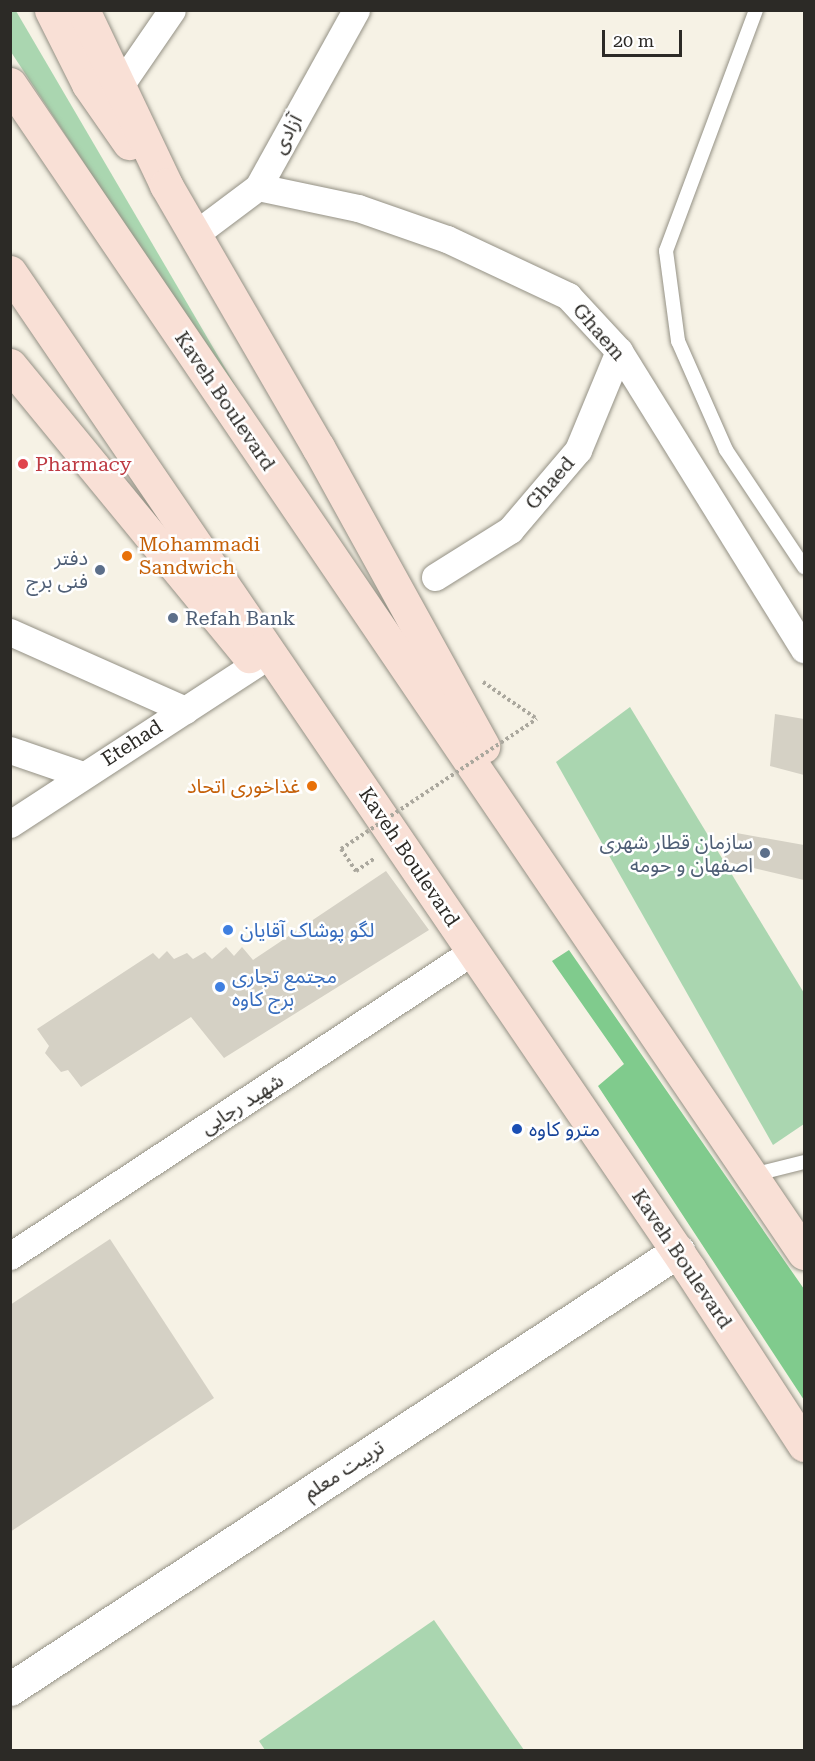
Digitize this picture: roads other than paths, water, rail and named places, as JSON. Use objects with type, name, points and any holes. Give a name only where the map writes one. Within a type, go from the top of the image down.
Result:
[{"type":"main road","points":[[51,10],[88,84],[194,235]]},
{"type":"main road","points":[[86,13],[119,87],[194,235],[396,585],[570,906]]},
{"type":"main road","name":"Kaveh Boulevard","points":[[10,84],[803,1248]]},
{"type":"main road","name":"Kaveh Boulevard","points":[[10,272],[678,1251],[804,1445]]},
{"type":"main road","points":[[12,371],[255,664],[357,781]]},
{"type":"street","points":[[119,87],[171,10]]},
{"type":"street","name":"آزادی","points":[[194,235],[258,187],[356,10]]},
{"type":"street","name":"Ghaem","points":[[258,187],[358,208],[447,239],[568,296],[619,351],[804,649]]},
{"type":"street","name":"Ghaed","points":[[435,577],[510,530],[579,450],[619,351]]},
{"type":"street","points":[[10,632],[185,710]]},
{"type":"street","name":"Etehad","points":[[10,824],[255,664]]},
{"type":"street","points":[[10,750],[83,775]]},
{"type":"street","name":"شهید رجایی","points":[[10,1256],[473,951]]},
{"type":"street","name":"تربیت معلم","points":[[10,1689],[678,1251]]},
{"type":"lane","points":[[756,10],[666,250],[678,340],[687,362],[726,450],[804,567]]},
{"type":"lane","points":[[752,1175],[804,1162]]},
{"type":"place","name":"Pharmacy","points":[[23,464]]},
{"type":"place","name":"Mohammadi Sandwich","points":[[127,556]]},
{"type":"place","name":"دفتر فنی برج","points":[[100,570]]},
{"type":"place","name":"Refah Bank","points":[[173,618]]},
{"type":"place","name":"غذاخوری اتحاد","points":[[312,786]]},
{"type":"place","name":"سازمان قطار شهری اصفهان و حومه","points":[[765,853]]},
{"type":"place","name":"لگو پوشاک آقایان","points":[[228,930]]},
{"type":"place","name":"مجتمع تجاری برج کاوه","points":[[220,987]]},
{"type":"place","name":"مترو کاوه","points":[[517,1129]]}]
